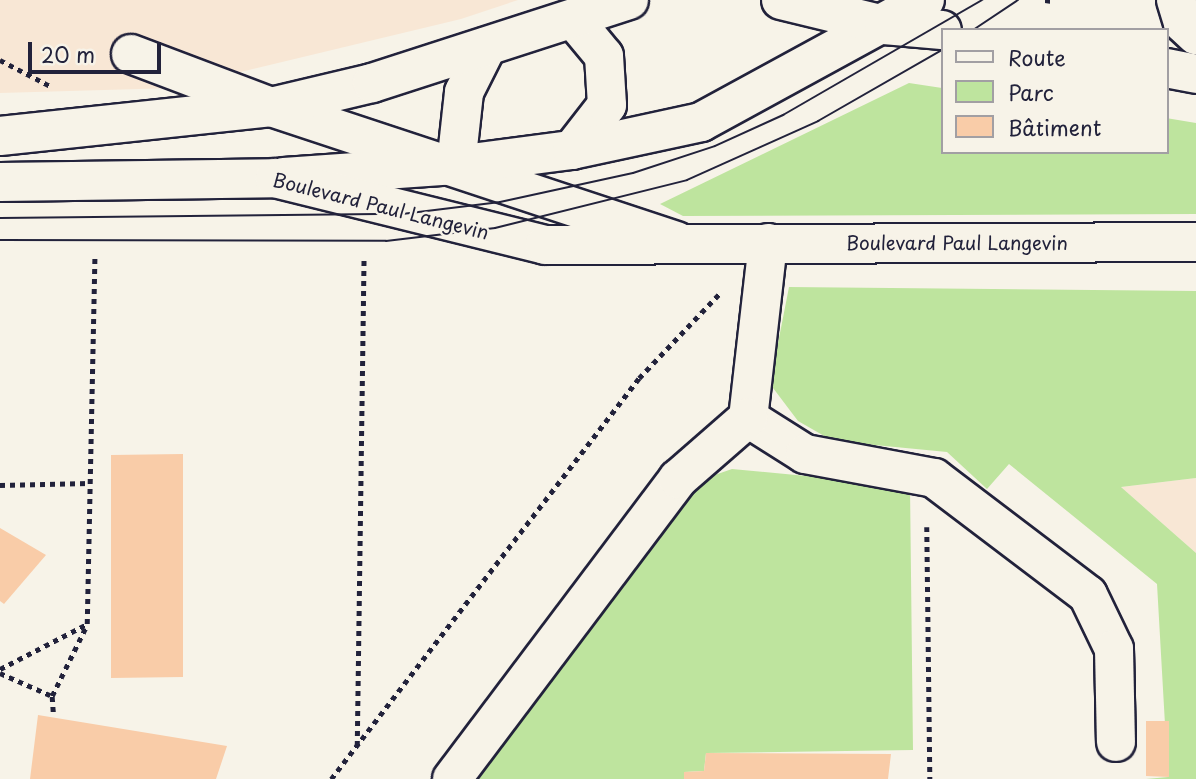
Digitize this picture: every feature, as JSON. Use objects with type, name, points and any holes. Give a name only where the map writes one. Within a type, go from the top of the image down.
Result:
[{"type":"street","points":[[0,135],[271,107],[372,83],[575,21],[629,0]]},
{"type":"street","points":[[781,0],[884,25],[940,30]]},
{"type":"street","points":[[275,177],[456,165],[572,150],[701,122],[884,25],[925,0]]},
{"type":"street","points":[[1177,0],[1183,23],[1196,34]]},
{"type":"street","points":[[572,150],[607,105],[604,55],[575,21]]},
{"type":"street","points":[[456,165],[464,92],[487,46]]},
{"type":"street","name":"Boulevard Paul Langevin","points":[[131,54],[271,107],[456,165],[676,241]]},
{"type":"street","points":[[1168,68],[1196,74]]},
{"type":"street","name":"Boulevard Paul Langevin","points":[[0,182],[275,177],[545,245],[676,241],[1196,242]]},
{"type":"street","points":[[452,779],[678,480],[748,418],[768,243]]},
{"type":"street","points":[[748,418],[804,454],[926,477],[1088,595],[1114,649],[1116,742]]},
{"type":"path","points":[[1045,0],[1052,1]]},
{"type":"path","points":[[0,60],[52,87],[57,99]]},
{"type":"path","points":[[331,779],[639,378],[768,243]]},
{"type":"path","points":[[53,712],[52,696],[87,624],[95,256]]},
{"type":"path","points":[[357,747],[364,257]]},
{"type":"path","points":[[926,477],[930,779]]},
{"type":"path","points":[[0,485],[90,483]]},
{"type":"path","points":[[0,671],[87,624]]},
{"type":"path","points":[[0,671],[52,696]]},
{"type":"shaded area","points":[[0,0],[518,0],[461,19],[174,88],[0,93]]},
{"type":"shaded area","points":[[1196,478],[1196,553],[1121,487]]},
{"type":"green space","points":[[909,83],[940,88],[940,154],[1168,154],[1168,118],[1196,123],[1196,214],[683,216],[660,204]]},
{"type":"green space","points":[[789,287],[1196,291],[1196,478],[1121,487],[1196,553],[1196,779],[1146,779],[1168,777],[1157,584],[1009,464],[987,489],[947,452],[833,441],[798,421],[770,384]]},
{"type":"green space","points":[[732,469],[910,486],[913,750],[706,753],[704,771],[684,772],[684,779],[465,779],[706,478]]},
{"type":"building","points":[[183,454],[183,677],[111,678],[111,455]]},
{"type":"building","points":[[0,528],[46,555],[4,604],[0,601]]},
{"type":"building","points":[[38,715],[227,746],[216,779],[30,779]]},
{"type":"building","points":[[1146,721],[1169,721],[1169,777],[1146,776]]},
{"type":"building","points":[[706,753],[891,754],[888,779],[684,779],[684,772],[704,771]]},
{"type":"tram line","points":[[0,218],[402,214],[500,202],[633,173],[715,146],[783,115],[982,0]]},
{"type":"tram line","points":[[976,28],[1018,0]]},
{"type":"tram line","points":[[0,240],[386,241],[495,228],[687,180],[818,121],[940,51]]}]
